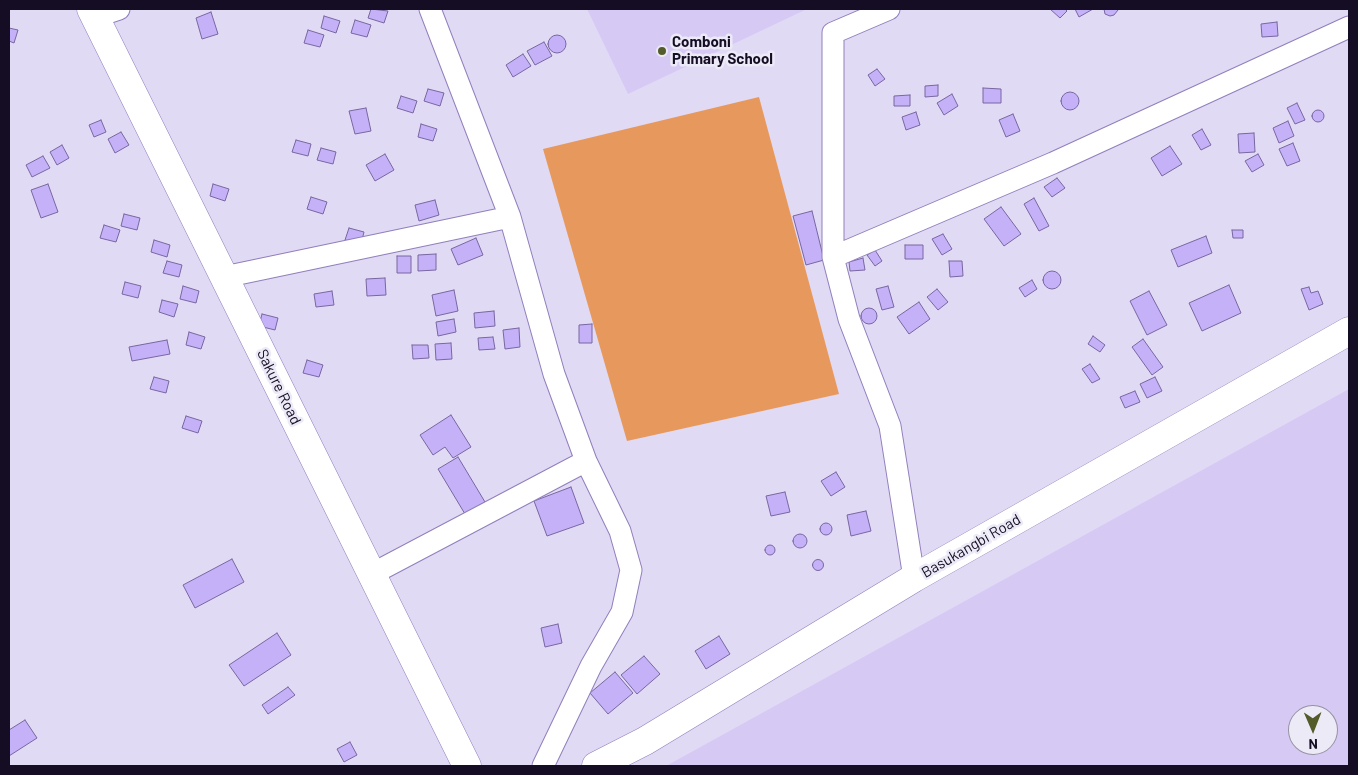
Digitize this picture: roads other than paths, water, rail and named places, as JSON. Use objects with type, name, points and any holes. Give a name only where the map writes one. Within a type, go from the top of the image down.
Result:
[{"type":"street","points":[[430,9],[510,217],[554,374],[586,461],[620,531],[631,570],[622,612],[591,666],[543,766]]},
{"type":"street","points":[[889,9],[833,33],[833,257],[849,319],[890,426],[914,578]]},
{"type":"street","name":"Sakure Road","points":[[102,11],[224,276],[468,766]]},
{"type":"street","points":[[833,257],[1053,163],[1349,27]]},
{"type":"street","points":[[224,276],[510,217]]},
{"type":"street","name":"Basukangbi Road","points":[[596,766],[654,736],[914,578],[1349,332]]},
{"type":"street","points":[[372,574],[586,461]]},
{"type":"place","name":"Comboni Primary School","points":[[662,51]]}]
